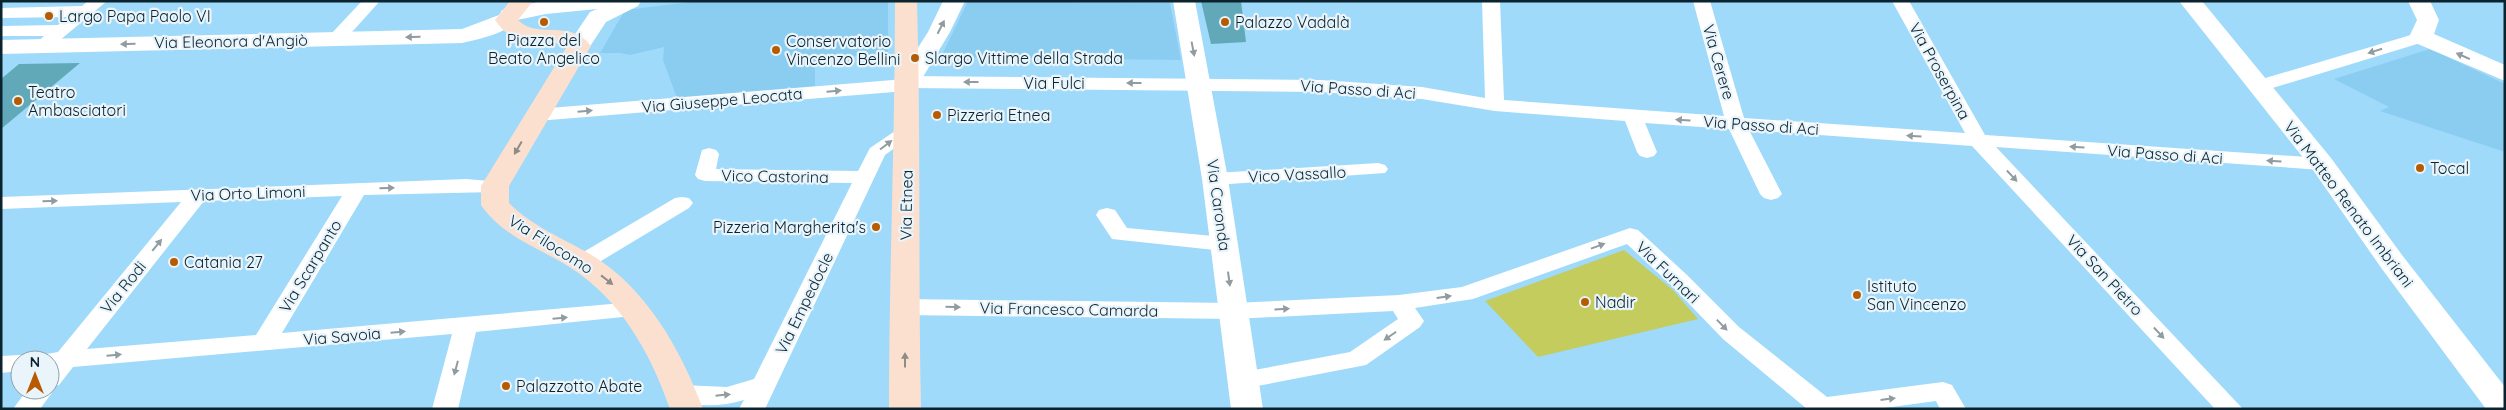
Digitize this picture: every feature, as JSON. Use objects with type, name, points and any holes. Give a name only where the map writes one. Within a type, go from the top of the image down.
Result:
[{"type":"main road","name":"Via Eleonora d'Angiò","points":[[1,47],[462,36],[476,33],[512,12],[609,1]]},
{"type":"main road","points":[[495,186],[578,46],[598,17],[630,1]]},
{"type":"main road","name":"Via Etnea","points":[[904,409],[908,131],[906,1]]},
{"type":"main road","points":[[908,82],[939,32],[954,1]]},
{"type":"main road","name":"Via Caronda","points":[[1184,1],[1200,84],[1215,179],[1247,409]]},
{"type":"main road","name":"Via Matteo Renato Imbriani","points":[[2190,1],[2322,164],[2392,262],[2504,409]]},
{"type":"main road","points":[[2419,1],[2428,20],[2421,37],[2505,74]]},
{"type":"main road","points":[[512,12],[512,30],[524,35],[572,38],[578,46]]},
{"type":"main road","name":"Via Filocomo","points":[[495,186],[495,205],[511,221],[583,262],[613,285],[634,310],[664,356],[684,401]]},
{"type":"street","points":[[337,38],[372,1]]},
{"type":"street","points":[[1491,1],[1495,105]]},
{"type":"street","name":"Via Cerere","points":[[1702,1],[1736,123],[1771,194]]},
{"type":"street","name":"Via Proserpina","points":[[1900,1],[1979,141]]},
{"type":"street","points":[[1,13],[92,6]]},
{"type":"street","points":[[42,46],[92,6]]},
{"type":"street","points":[[1,31],[63,30]]},
{"type":"street","points":[[2259,86],[2421,37]]},
{"type":"street","name":"Via Fulci","points":[[908,82],[1200,84]]},
{"type":"street","name":"Via Giuseppe Leocata","points":[[537,115],[894,86],[908,82]]},
{"type":"street","name":"Via Passo di Aci","points":[[1200,84],[1320,86],[1422,93],[1495,105],[1633,116],[2322,164]]},
{"type":"street","points":[[1633,116],[1647,152]]},
{"type":"street","name":"Via Empedocle","points":[[752,409],[877,152],[908,131]]},
{"type":"street","name":"Via San Pietro","points":[[1979,141],[2230,409]]},
{"type":"street","name":"Vico Castorina","points":[[709,154],[705,175],[860,187]]},
{"type":"street","name":"Vico Vassallo","points":[[1215,179],[1378,169]]},
{"type":"street","name":"Via Orto Limoni","points":[[1,203],[466,185],[495,186]]},
{"type":"street","name":"Via Scarpanto","points":[[264,342],[356,189]]},
{"type":"street","name":"Via Rodi","points":[[60,358],[197,196]]},
{"type":"street","points":[[583,262],[682,203]]},
{"type":"street","points":[[1107,215],[1120,234],[1224,244]]},
{"type":"street","name":"Via Furnari","points":[[1234,311],[1399,303],[1465,294],[1630,235],[1678,279],[1730,334],[1822,407],[1943,392],[1954,409]]},
{"type":"street","points":[[1242,380],[1357,359],[1412,321],[1399,303]]},
{"type":"street","name":"Via Francesco Camarda","points":[[904,307],[1234,311]]},
{"type":"street","name":"Via Savoia","points":[[60,360],[634,310]]},
{"type":"street","points":[[445,409],[466,326]]},
{"type":"street","points":[[684,401],[727,396],[763,385]]},
{"type":"shaded area","name":"Conservatorio Vincenzo Bellini","points":[[698,1],[888,1],[888,52],[815,61],[815,86],[677,98],[663,60],[664,47],[630,55],[600,53],[625,10]]},
{"type":"shaded area","points":[[968,1],[1170,3],[1181,60],[941,57]]},
{"type":"shaded area","points":[[2430,49],[2505,84],[2505,152],[2380,111],[2389,107],[2334,79]]},
{"type":"green space","name":"Nadir","points":[[1624,250],[1673,290],[1698,319],[1538,357],[1485,301]]},
{"type":"building","name":"Palazzo Vadalà","points":[[1201,1],[1241,1],[1246,42],[1211,44]]},
{"type":"building","name":"Teatro Ambasciatori","points":[[80,63],[1,129],[1,79],[19,64]]},
{"type":"place","name":"Largo Papa Paolo VI","points":[[49,16]]},
{"type":"place","name":"Piazza del Beato Angelico","points":[[544,22]]},
{"type":"place","name":"Palazzo Vadalà","points":[[1225,22]]},
{"type":"place","name":"Conservatorio Vincenzo Bellini","points":[[776,50]]},
{"type":"place","name":"Slargo Vittime della Strada","points":[[915,58]]},
{"type":"place","name":"Teatro Ambasciatori","points":[[18,101]]},
{"type":"place","name":"Pizzeria Etnea","points":[[937,115]]},
{"type":"place","name":"Tocal","points":[[2420,168]]},
{"type":"place","name":"Pizzeria Margherita's","points":[[876,227]]},
{"type":"place","name":"Catania 27","points":[[174,262]]},
{"type":"place","name":"Istituto San Vincenzo","points":[[1857,295]]},
{"type":"place","name":"Nadir","points":[[1585,302]]},
{"type":"place","name":"Palazzotto Abate","points":[[506,386]]}]
